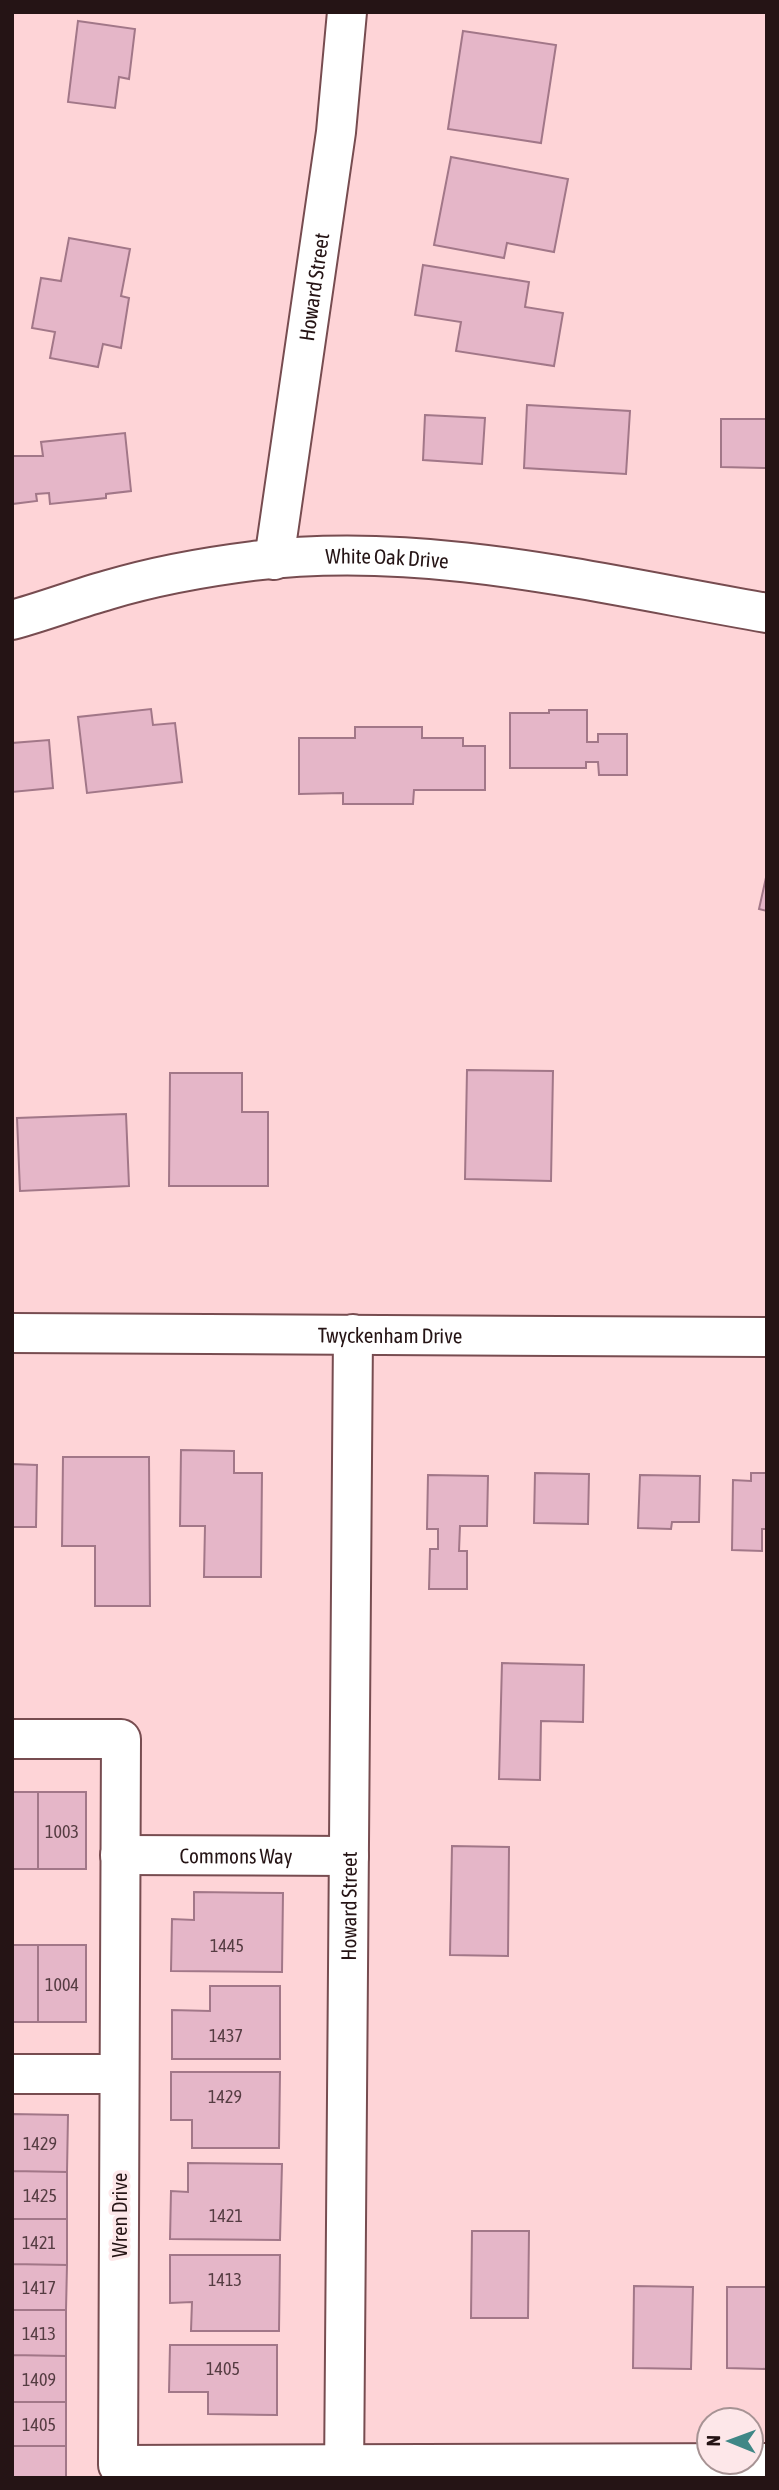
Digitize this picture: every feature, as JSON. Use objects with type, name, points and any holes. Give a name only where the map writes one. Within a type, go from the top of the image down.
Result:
[{"type":"street","name":"Howard Street","points":[[274,560],[332,160],[347,12]]},
{"type":"street","name":"White Oak Drive","points":[[12,620],[110,589],[177,574],[274,560],[387,556],[484,564],[767,613]]},
{"type":"street","name":"Twyckenham Drive","points":[[12,1333],[767,1337]]},
{"type":"street","name":"Howard Street","points":[[344,2472],[354,1334]]},
{"type":"street","name":"Wren Drive","points":[[12,1739],[121,1739],[118,2465],[344,2472]]},
{"type":"street","name":"Commons Way","points":[[120,1855],[349,1856]]},
{"type":"street","points":[[12,2074],[119,2074]]},
{"type":"street","points":[[344,2472],[767,2463]]},
{"type":"building","points":[[78,21],[135,29],[129,79],[119,77],[115,108],[68,102]]},
{"type":"building","points":[[463,31],[556,45],[541,143],[448,129]]},
{"type":"building","points":[[451,157],[568,179],[554,252],[507,243],[504,258],[434,245]]},
{"type":"building","points":[[69,238],[130,249],[121,296],[129,298],[121,348],[103,344],[98,367],[50,358],[55,332],[32,328],[41,278],[61,281]]},
{"type":"building","points":[[423,265],[529,282],[525,307],[563,313],[554,366],[456,351],[461,322],[415,315]]},
{"type":"building","points":[[527,405],[630,411],[626,474],[524,468]]},
{"type":"building","points":[[425,415],[485,418],[482,464],[423,460]]},
{"type":"building","points":[[721,419],[767,419],[767,468],[721,467]]},
{"type":"building","points":[[125,433],[131,491],[106,494],[106,498],[50,504],[49,493],[36,494],[37,501],[12,504],[12,456],[43,456],[41,442]]},
{"type":"building","points":[[151,709],[153,725],[175,723],[182,782],[87,793],[78,717]]},
{"type":"building","points":[[549,710],[587,710],[587,742],[598,742],[598,734],[627,734],[627,775],[599,775],[598,762],[586,762],[586,768],[510,768],[510,713],[549,713]]},
{"type":"building","points":[[355,727],[422,727],[422,738],[463,738],[463,746],[485,746],[485,790],[414,790],[413,804],[343,804],[343,793],[299,794],[299,738],[355,738]]},
{"type":"building","points":[[49,740],[53,788],[12,792],[12,743]]},
{"type":"building","points":[[767,873],[767,911],[759,909]]},
{"type":"building","points":[[467,1070],[553,1071],[551,1181],[465,1179]]},
{"type":"building","points":[[170,1073],[242,1073],[242,1112],[268,1112],[268,1186],[169,1186]]},
{"type":"building","points":[[126,1114],[129,1186],[20,1191],[17,1118]]},
{"type":"building","points":[[181,1450],[234,1451],[234,1473],[262,1473],[261,1577],[204,1577],[205,1526],[180,1526]]},
{"type":"building","points":[[63,1457],[149,1457],[150,1606],[95,1606],[95,1546],[62,1546]]},
{"type":"building","points":[[12,1464],[37,1465],[36,1527],[12,1527]]},
{"type":"building","points":[[535,1473],[589,1474],[588,1524],[534,1523]]},
{"type":"building","points":[[751,1473],[767,1473],[767,1529],[762,1529],[762,1551],[732,1550],[733,1480],[751,1481]]},
{"type":"building","points":[[428,1475],[488,1476],[487,1526],[460,1526],[459,1551],[467,1551],[467,1589],[429,1589],[430,1549],[438,1549],[438,1529],[427,1529]]},
{"type":"building","points":[[640,1475],[700,1476],[699,1522],[672,1522],[671,1529],[638,1528]]},
{"type":"building","points":[[502,1663],[584,1665],[583,1722],[541,1721],[540,1780],[499,1779]]},
{"type":"building","points":[[12,1792],[38,1792],[38,1869],[12,1869]]},
{"type":"building","points":[[38,1792],[86,1792],[86,1869],[38,1869]]},
{"type":"building","points":[[452,1846],[509,1847],[508,1956],[450,1955]]},
{"type":"building","points":[[194,1892],[283,1893],[282,1972],[171,1971],[172,1919],[194,1920]]},
{"type":"building","points":[[12,1945],[38,1945],[38,2022],[12,2022]]},
{"type":"building","points":[[38,1945],[86,1945],[86,2022],[38,2022]]},
{"type":"building","points":[[210,1986],[280,1986],[280,2059],[172,2059],[172,2010],[210,2011]]},
{"type":"building","points":[[171,2072],[280,2072],[279,2148],[192,2148],[192,2120],[171,2120]]},
{"type":"building","points":[[12,2114],[68,2115],[67,2172],[12,2171]]},
{"type":"building","points":[[188,2163],[282,2164],[280,2240],[170,2239],[171,2191],[188,2192]]},
{"type":"building","points":[[12,2171],[67,2172],[67,2219],[12,2219]]},
{"type":"building","points":[[12,2219],[67,2219],[67,2265],[12,2264]]},
{"type":"building","points":[[472,2231],[529,2231],[528,2318],[471,2318]]},
{"type":"building","points":[[170,2255],[280,2255],[279,2331],[191,2331],[192,2302],[170,2303]]},
{"type":"building","points":[[12,2264],[67,2265],[66,2310],[12,2310]]},
{"type":"building","points":[[634,2286],[693,2287],[691,2369],[633,2368]]},
{"type":"building","points":[[727,2287],[767,2287],[767,2369],[727,2368]]},
{"type":"building","points":[[12,2310],[66,2310],[66,2356],[12,2355]]},
{"type":"building","points":[[170,2345],[277,2345],[277,2415],[208,2414],[208,2392],[169,2392]]},
{"type":"building","points":[[12,2355],[66,2356],[66,2402],[12,2402]]},
{"type":"building","points":[[12,2402],[66,2402],[66,2446],[12,2446]]},
{"type":"building","points":[[12,2446],[66,2446],[66,2478],[12,2478]]}]
